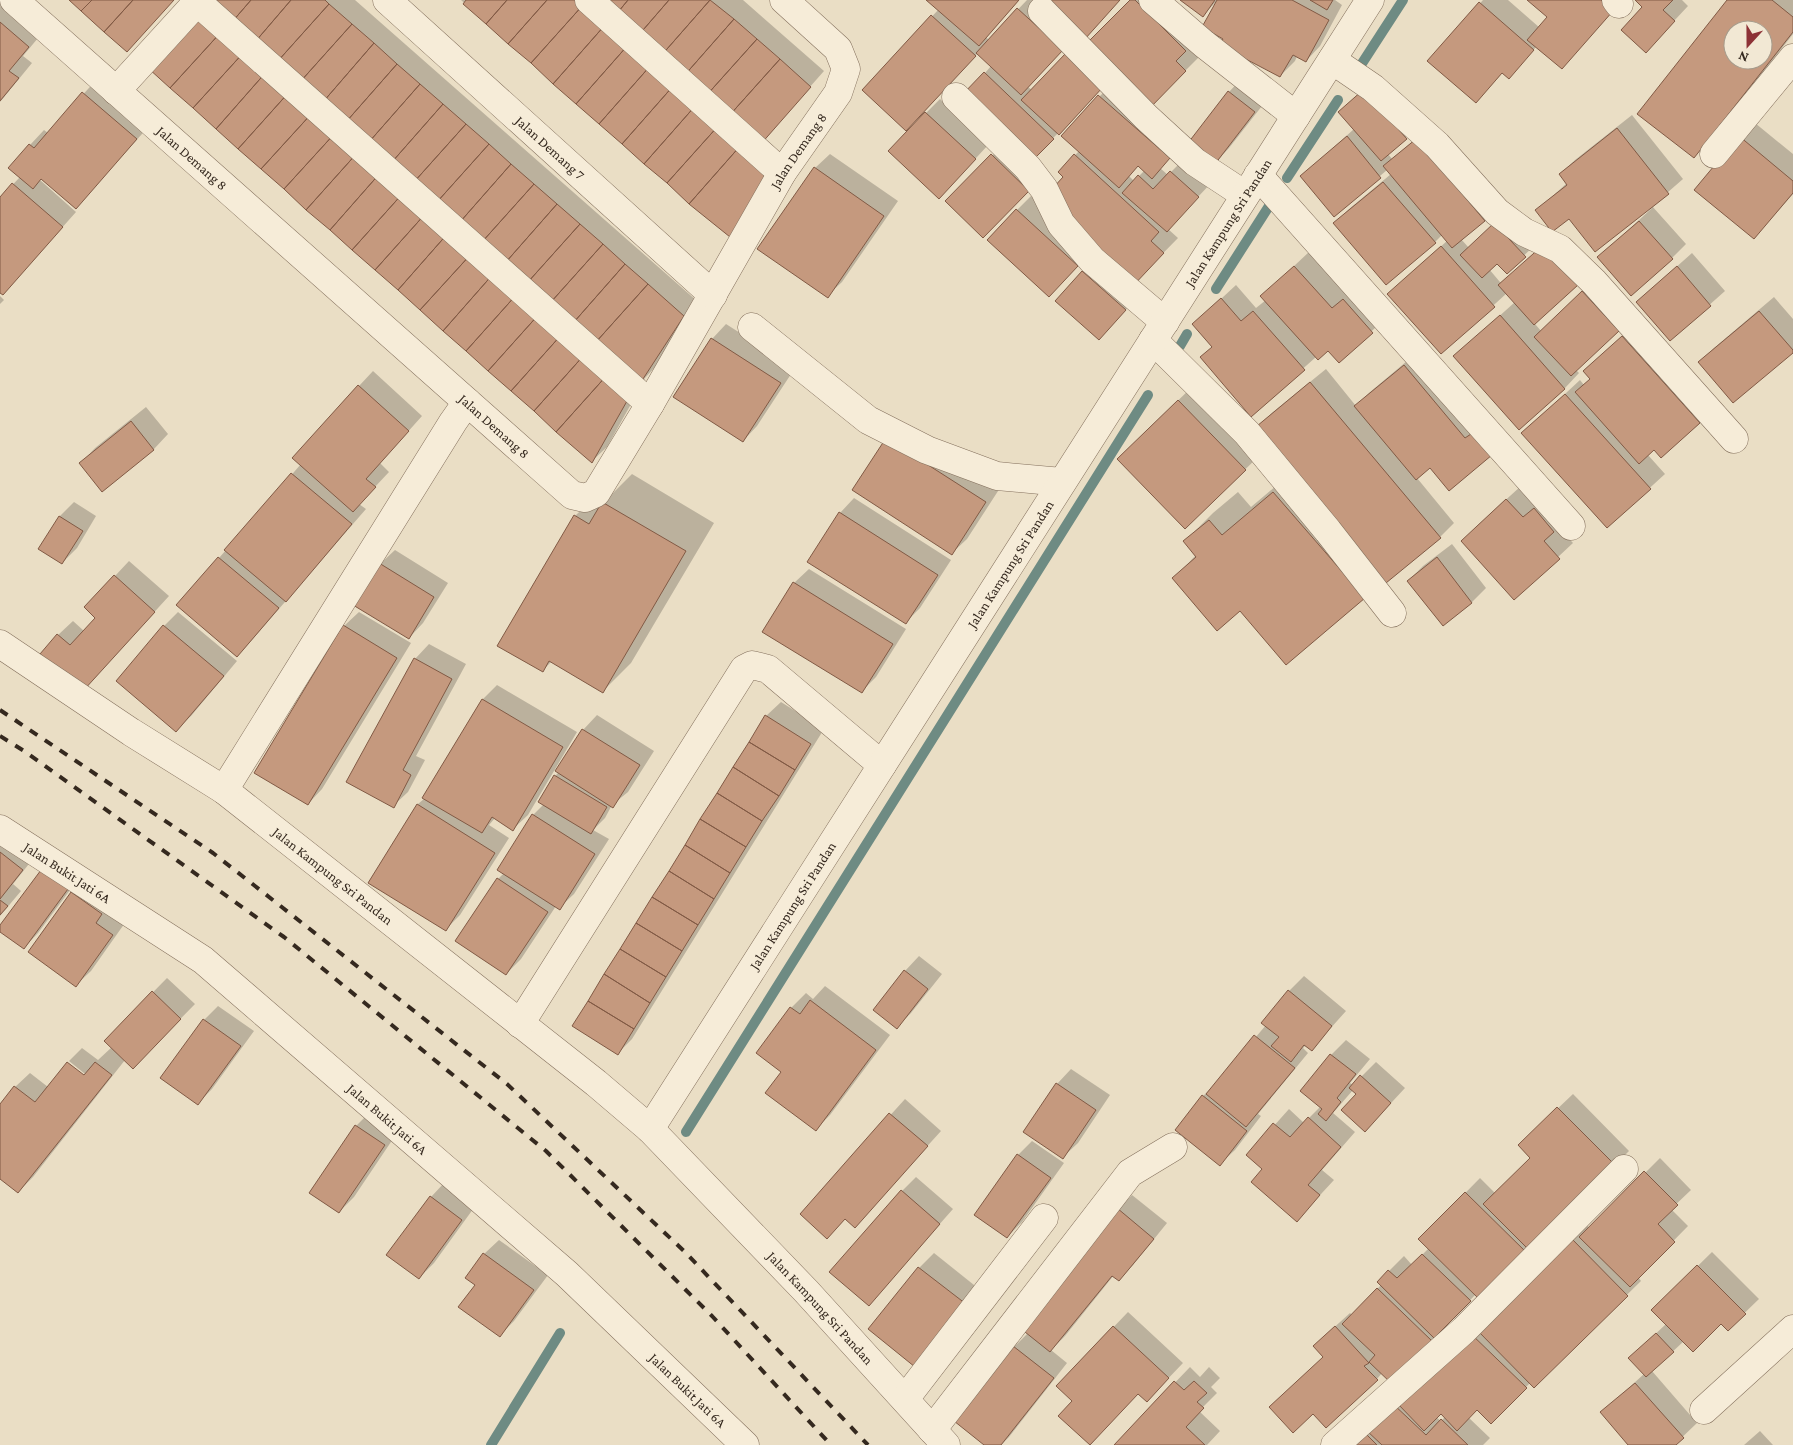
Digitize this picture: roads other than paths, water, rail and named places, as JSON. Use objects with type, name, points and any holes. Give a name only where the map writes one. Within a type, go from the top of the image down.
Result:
[{"type":"street","name":"Jalan Demang 8","points":[[14,0],[572,495],[585,498],[596,493],[713,296],[782,173],[838,93],[846,69],[838,48],[784,0]]},
{"type":"street","name":"Jalan Demang 7","points":[[387,0],[713,296]]},
{"type":"street","points":[[589,0],[782,173]]},
{"type":"street","points":[[1153,0],[1204,44],[1296,116]]},
{"type":"street","name":"Jalan Kampung Sri Pandan","points":[[650,1128],[1370,0]]},
{"type":"street","points":[[116,90],[197,1],[650,404]]},
{"type":"street","points":[[1042,11],[1146,116],[1195,162],[1252,185],[1571,526]]},
{"type":"street","points":[[1714,154],[1793,58]]},
{"type":"street","points":[[1332,60],[1373,88],[1437,145],[1497,212],[1524,232],[1560,249],[1594,282],[1734,439]]},
{"type":"street","points":[[956,97],[1028,168],[1044,189],[1061,224],[1159,331],[1247,433],[1328,531],[1392,613]]},
{"type":"street","points":[[752,327],[868,420],[927,450],[997,476],[1062,482]]},
{"type":"street","points":[[224,790],[447,430],[467,402]]},
{"type":"street","name":"Jalan Kampung Sri Pandan","points":[[0,644],[132,732],[224,790],[650,1128],[806,1291],[939,1437]]},
{"type":"street","points":[[520,1024],[744,669],[752,665],[768,669],[882,765]]},
{"type":"street","name":"Jalan Bukit Jati 6A","points":[[0,829],[203,960],[568,1274],[745,1445]]},
{"type":"street","points":[[939,1437],[1130,1173],[1173,1147]]},
{"type":"street","points":[[1335,1445],[1464,1330],[1624,1169]]},
{"type":"street","points":[[904,1400],[1044,1218]]},
{"type":"street","points":[[1704,1410],[1793,1329]]},
{"type":"waterway","points":[[1359,68],[1403,0]]},
{"type":"waterway","points":[[1287,178],[1338,100]]},
{"type":"waterway","points":[[1216,289],[1271,203]]},
{"type":"waterway","points":[[1180,346],[1187,334]]},
{"type":"waterway","points":[[686,1132],[1148,395]]},
{"type":"waterway","points":[[491,1445],[560,1333]]},
{"type":"railway","points":[[0,710],[213,853],[507,1084],[685,1252],[868,1445]]},
{"type":"railway","points":[[0,736],[24,751],[284,937],[546,1151],[712,1316],[831,1445]]}]
